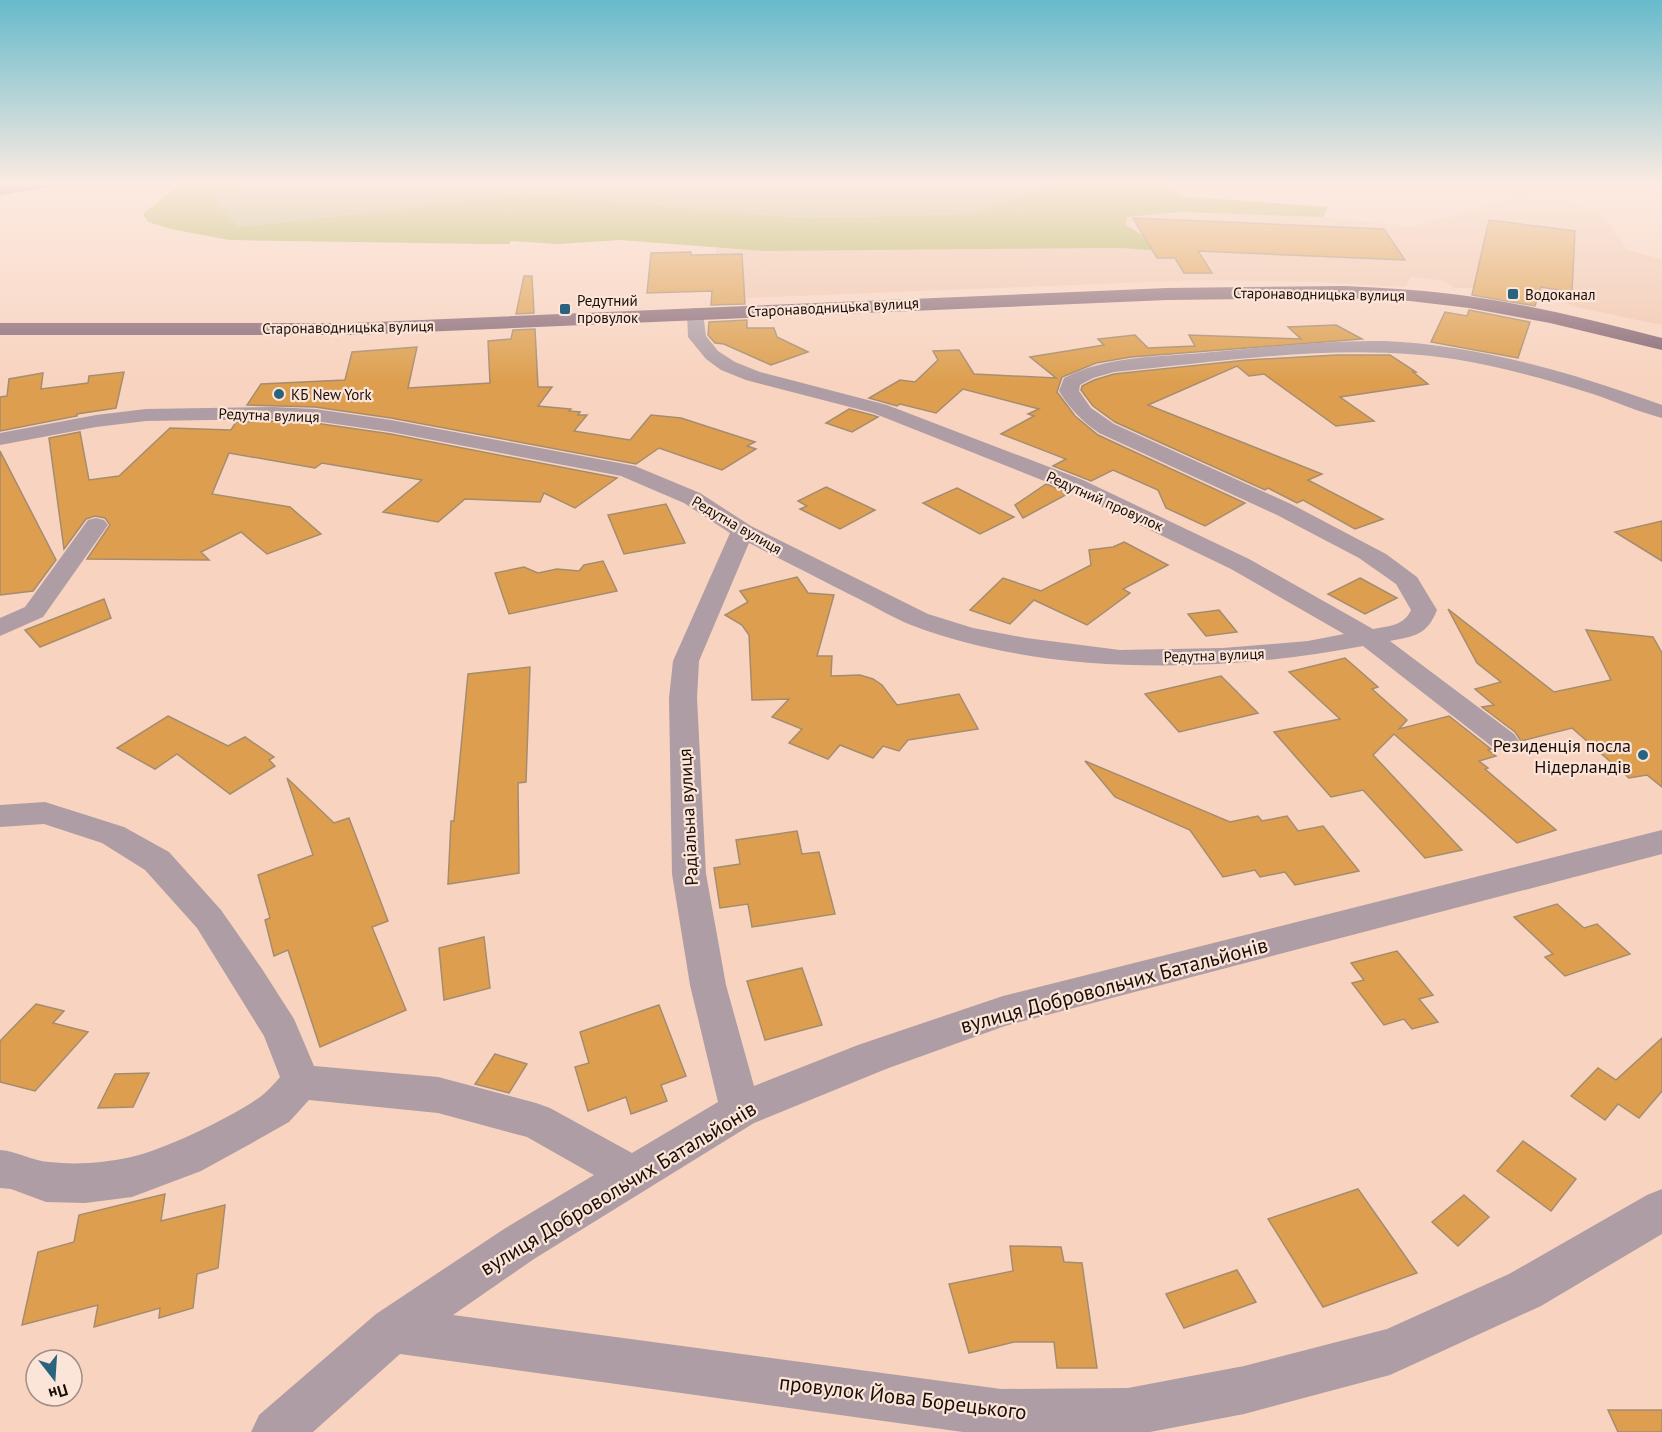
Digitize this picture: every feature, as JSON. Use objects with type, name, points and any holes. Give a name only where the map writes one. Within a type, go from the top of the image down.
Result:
[{"type":"main road","name":"Старонаводницька вулиця","points":[[0,329],[351,329],[1201,293],[1343,292],[1410,295],[1469,302],[1551,317],[1662,344]]},
{"type":"street","name":"Редутний провулок","points":[[695,313],[697,337],[712,355],[728,366],[753,376],[880,409],[1075,485],[1240,564],[1368,637],[1504,741]]},
{"type":"street","name":"Редутна вулиця","points":[[0,439],[96,421],[146,415],[222,413],[315,415],[391,426],[627,471],[692,498],[743,531],[919,619],[968,636],[1120,658],[1308,650],[1407,630],[1419,622],[1424,610],[1418,595],[1406,580],[1375,558],[1310,523],[1136,442],[1091,418],[1074,401],[1069,391],[1071,382],[1086,374],[1113,367],[1336,346],[1401,347],[1453,353],[1527,370],[1585,385],[1662,412]]},
{"type":"street","points":[[0,628],[34,612],[96,525]]},
{"type":"street","name":"Радіальна вулиця","points":[[740,1110],[708,985],[689,874],[682,698],[687,661],[743,531]]},
{"type":"street","points":[[0,816],[45,813],[113,835],[157,861],[209,919],[249,979],[281,1029],[301,1082]]},
{"type":"street","name":"вулиця Добровольчих Батальйонів","points":[[276,1432],[392,1330],[519,1244],[740,1110],[872,1057],[1003,1011],[1662,842]]},
{"type":"street","points":[[0,1169],[11,1170],[46,1182],[85,1183],[132,1177],[186,1157],[237,1130],[275,1108],[301,1082]]},
{"type":"street","points":[[301,1082],[438,1095],[536,1121],[633,1175]]},
{"type":"street","name":"провулок Йова Борецького","points":[[392,1330],[1001,1413],[1128,1412],[1244,1390],[1390,1352],[1525,1290],[1662,1210]]},
{"type":"shaded area","points":[[716,249],[763,251],[1132,249],[1190,253],[1179,249],[1626,249],[1662,259],[1662,325],[1575,307],[1537,289],[1454,288],[1444,281],[1411,277],[1405,287],[1317,282],[1203,280],[719,299]]},
{"type":"green space","points":[[735,249],[1022,249],[763,251]]},
{"type":"green space","points":[[1132,249],[1179,249],[1190,253]]},
{"type":"building","points":[[1151,249],[1397,249],[1405,260],[1198,251],[1212,273],[1184,273],[1175,258],[1157,258]]},
{"type":"building","points":[[1482,249],[1574,249],[1572,292],[1541,287],[1535,306],[1472,295]]},
{"type":"building","points":[[691,252],[691,255],[742,254],[745,304],[711,305],[712,291],[647,293],[651,253]]},
{"type":"building","points":[[524,276],[532,276],[534,313],[516,314]]},
{"type":"building","points":[[1469,310],[1530,322],[1518,358],[1431,342],[1445,312],[1467,316]]},
{"type":"building","points":[[747,320],[747,328],[774,328],[777,337],[808,352],[771,365],[724,344],[715,343],[708,335],[709,322]]},
{"type":"building","points":[[1336,325],[1362,339],[1131,357],[1096,363],[1062,377],[1057,392],[1075,416],[1098,435],[1245,503],[1205,526],[1166,508],[1158,490],[1113,470],[1091,481],[1053,466],[1066,459],[1001,434],[1034,416],[1028,414],[1039,409],[963,389],[936,413],[869,398],[900,380],[915,382],[938,360],[933,351],[959,350],[974,374],[1056,378],[1030,357],[1104,345],[1098,339],[1135,335],[1148,348],[1195,346],[1189,335],[1301,339],[1288,327]]},
{"type":"building","points":[[535,329],[538,387],[552,387],[538,406],[571,409],[569,411],[580,412],[578,415],[587,415],[574,431],[630,440],[651,415],[681,418],[755,442],[747,446],[756,449],[722,470],[659,448],[636,464],[391,418],[315,407],[247,405],[261,384],[345,380],[352,352],[417,347],[408,388],[490,383],[488,341],[511,339],[513,330]]},
{"type":"building","points":[[1337,355],[1390,355],[1416,372],[1413,372],[1428,384],[1340,397],[1374,421],[1336,426],[1264,374],[1249,376],[1237,366],[1148,405],[1322,474],[1308,480],[1383,519],[1355,529],[1303,500],[1297,503],[1268,488],[1265,490],[1115,422],[1093,406],[1081,390],[1082,386],[1094,380],[1114,374],[1247,360]]},
{"type":"building","points":[[124,372],[116,408],[0,431],[0,397],[7,396],[9,379],[43,373],[41,389],[88,383],[89,376]]},
{"type":"building","points":[[849,409],[878,417],[852,432],[826,423]]},
{"type":"building","points":[[236,422],[315,423],[391,434],[617,478],[575,508],[544,493],[540,502],[465,499],[438,522],[383,512],[422,480],[322,463],[315,468],[229,453],[212,494],[290,507],[321,534],[267,554],[241,532],[201,552],[209,560],[87,559],[110,525],[105,518],[95,516],[86,519],[64,549],[49,438],[80,432],[89,480],[119,476],[170,428],[231,430]]},
{"type":"building","points":[[0,451],[56,560],[33,591],[0,595]]},
{"type":"building","points":[[1046,484],[1069,493],[1023,518],[1015,505]]},
{"type":"building","points":[[826,487],[875,510],[840,529],[800,509],[807,506],[798,501]]},
{"type":"building","points":[[957,488],[1014,517],[980,534],[923,503]]},
{"type":"building","points":[[666,504],[685,543],[624,554],[608,515]]},
{"type":"building","points":[[1662,521],[1662,561],[1615,532]]},
{"type":"building","points":[[1124,542],[1168,565],[1123,589],[1130,593],[1087,625],[1034,600],[1010,624],[970,610],[1003,578],[1041,591],[1091,565],[1089,550],[1113,547]]},
{"type":"building","points":[[603,561],[617,591],[509,614],[495,573],[524,567],[538,573],[557,569],[579,571],[584,565]]},
{"type":"building","points":[[797,577],[808,593],[834,595],[817,656],[832,656],[831,676],[860,675],[873,679],[882,685],[897,705],[959,694],[978,729],[908,740],[899,751],[883,746],[873,758],[840,745],[828,759],[789,743],[802,729],[772,717],[789,699],[752,700],[749,635],[742,625],[725,615],[748,602],[740,591]]},
{"type":"building","points":[[1360,578],[1397,598],[1365,614],[1328,594]]},
{"type":"building","points":[[104,599],[111,618],[40,647],[25,630]]},
{"type":"building","points":[[1448,609],[1554,692],[1611,680],[1586,630],[1653,637],[1662,653],[1662,787],[1647,775],[1629,778],[1572,728],[1521,741],[1515,732],[1482,707],[1494,705],[1475,689],[1501,682],[1477,663]]},
{"type":"building","points":[[1219,610],[1237,632],[1206,636],[1188,614]]},
{"type":"building","points":[[1345,658],[1378,687],[1372,689],[1407,720],[1399,729],[1449,716],[1491,749],[1488,750],[1496,756],[1479,761],[1488,768],[1485,769],[1556,830],[1517,843],[1394,734],[1373,755],[1462,850],[1425,858],[1363,790],[1331,797],[1274,732],[1340,719],[1289,672]]},
{"type":"building","points":[[530,667],[526,782],[518,783],[519,873],[448,884],[451,821],[454,821],[468,674]]},
{"type":"building","points":[[1221,676],[1258,713],[1179,732],[1145,694]]},
{"type":"building","points":[[168,716],[228,746],[245,737],[274,757],[269,760],[275,766],[230,794],[177,754],[155,769],[117,748]]},
{"type":"building","points":[[1085,761],[1230,822],[1258,816],[1262,821],[1287,816],[1298,831],[1323,826],[1359,871],[1295,885],[1285,872],[1260,877],[1255,870],[1223,877],[1190,830],[1115,797]]},
{"type":"building","points":[[287,778],[334,823],[349,818],[388,921],[372,927],[406,1010],[320,1047],[288,950],[274,956],[265,920],[270,918],[258,875],[313,855]]},
{"type":"building","points":[[797,831],[802,854],[819,852],[835,914],[752,927],[748,904],[720,908],[714,868],[740,864],[736,840]]},
{"type":"building","points":[[1557,904],[1584,928],[1597,924],[1630,954],[1565,976],[1545,957],[1553,954],[1514,917]]},
{"type":"building","points":[[484,937],[490,988],[444,1000],[439,948]]},
{"type":"building","points":[[1397,951],[1433,995],[1419,999],[1438,1022],[1412,1029],[1404,1019],[1384,1025],[1352,983],[1364,980],[1351,963]]},
{"type":"building","points":[[802,968],[822,1025],[765,1040],[747,981]]},
{"type":"building","points":[[36,1004],[64,1011],[53,1023],[88,1032],[35,1091],[0,1082],[0,1041]]},
{"type":"building","points":[[659,1005],[686,1076],[661,1085],[667,1101],[631,1114],[626,1097],[588,1111],[575,1067],[589,1063],[580,1032]]},
{"type":"building","points":[[1662,1038],[1662,1091],[1639,1118],[1618,1104],[1605,1120],[1571,1096],[1598,1068],[1616,1080]]},
{"type":"building","points":[[495,1054],[527,1064],[509,1093],[475,1084]]},
{"type":"building","points":[[149,1073],[133,1107],[98,1108],[115,1074]]},
{"type":"building","points":[[1523,1141],[1576,1179],[1551,1211],[1497,1171]]},
{"type":"building","points":[[1358,1189],[1417,1273],[1323,1307],[1268,1219]]},
{"type":"building","points":[[165,1194],[161,1221],[225,1205],[218,1268],[197,1274],[193,1308],[159,1318],[160,1308],[94,1327],[98,1305],[22,1325],[38,1252],[74,1242],[79,1215]]},
{"type":"building","points":[[1464,1195],[1489,1217],[1458,1246],[1432,1222]]},
{"type":"building","points":[[1010,1246],[1061,1247],[1064,1262],[1082,1263],[1097,1368],[1057,1368],[1054,1342],[1014,1342],[969,1353],[949,1284],[1013,1271]]},
{"type":"building","points":[[1237,1270],[1256,1302],[1184,1328],[1166,1294]]},
{"type":"building","points":[[1608,1410],[1662,1410],[1662,1432],[1618,1432]]},
{"type":"place","name":"Водоканал","points":[[1513,294]]},
{"type":"place","name":"Редутний провулок","points":[[565,309]]},
{"type":"place","name":"КБ New York","points":[[279,394]]},
{"type":"place","name":"Резиденція посла Нідерландів","points":[[1643,755]]}]
